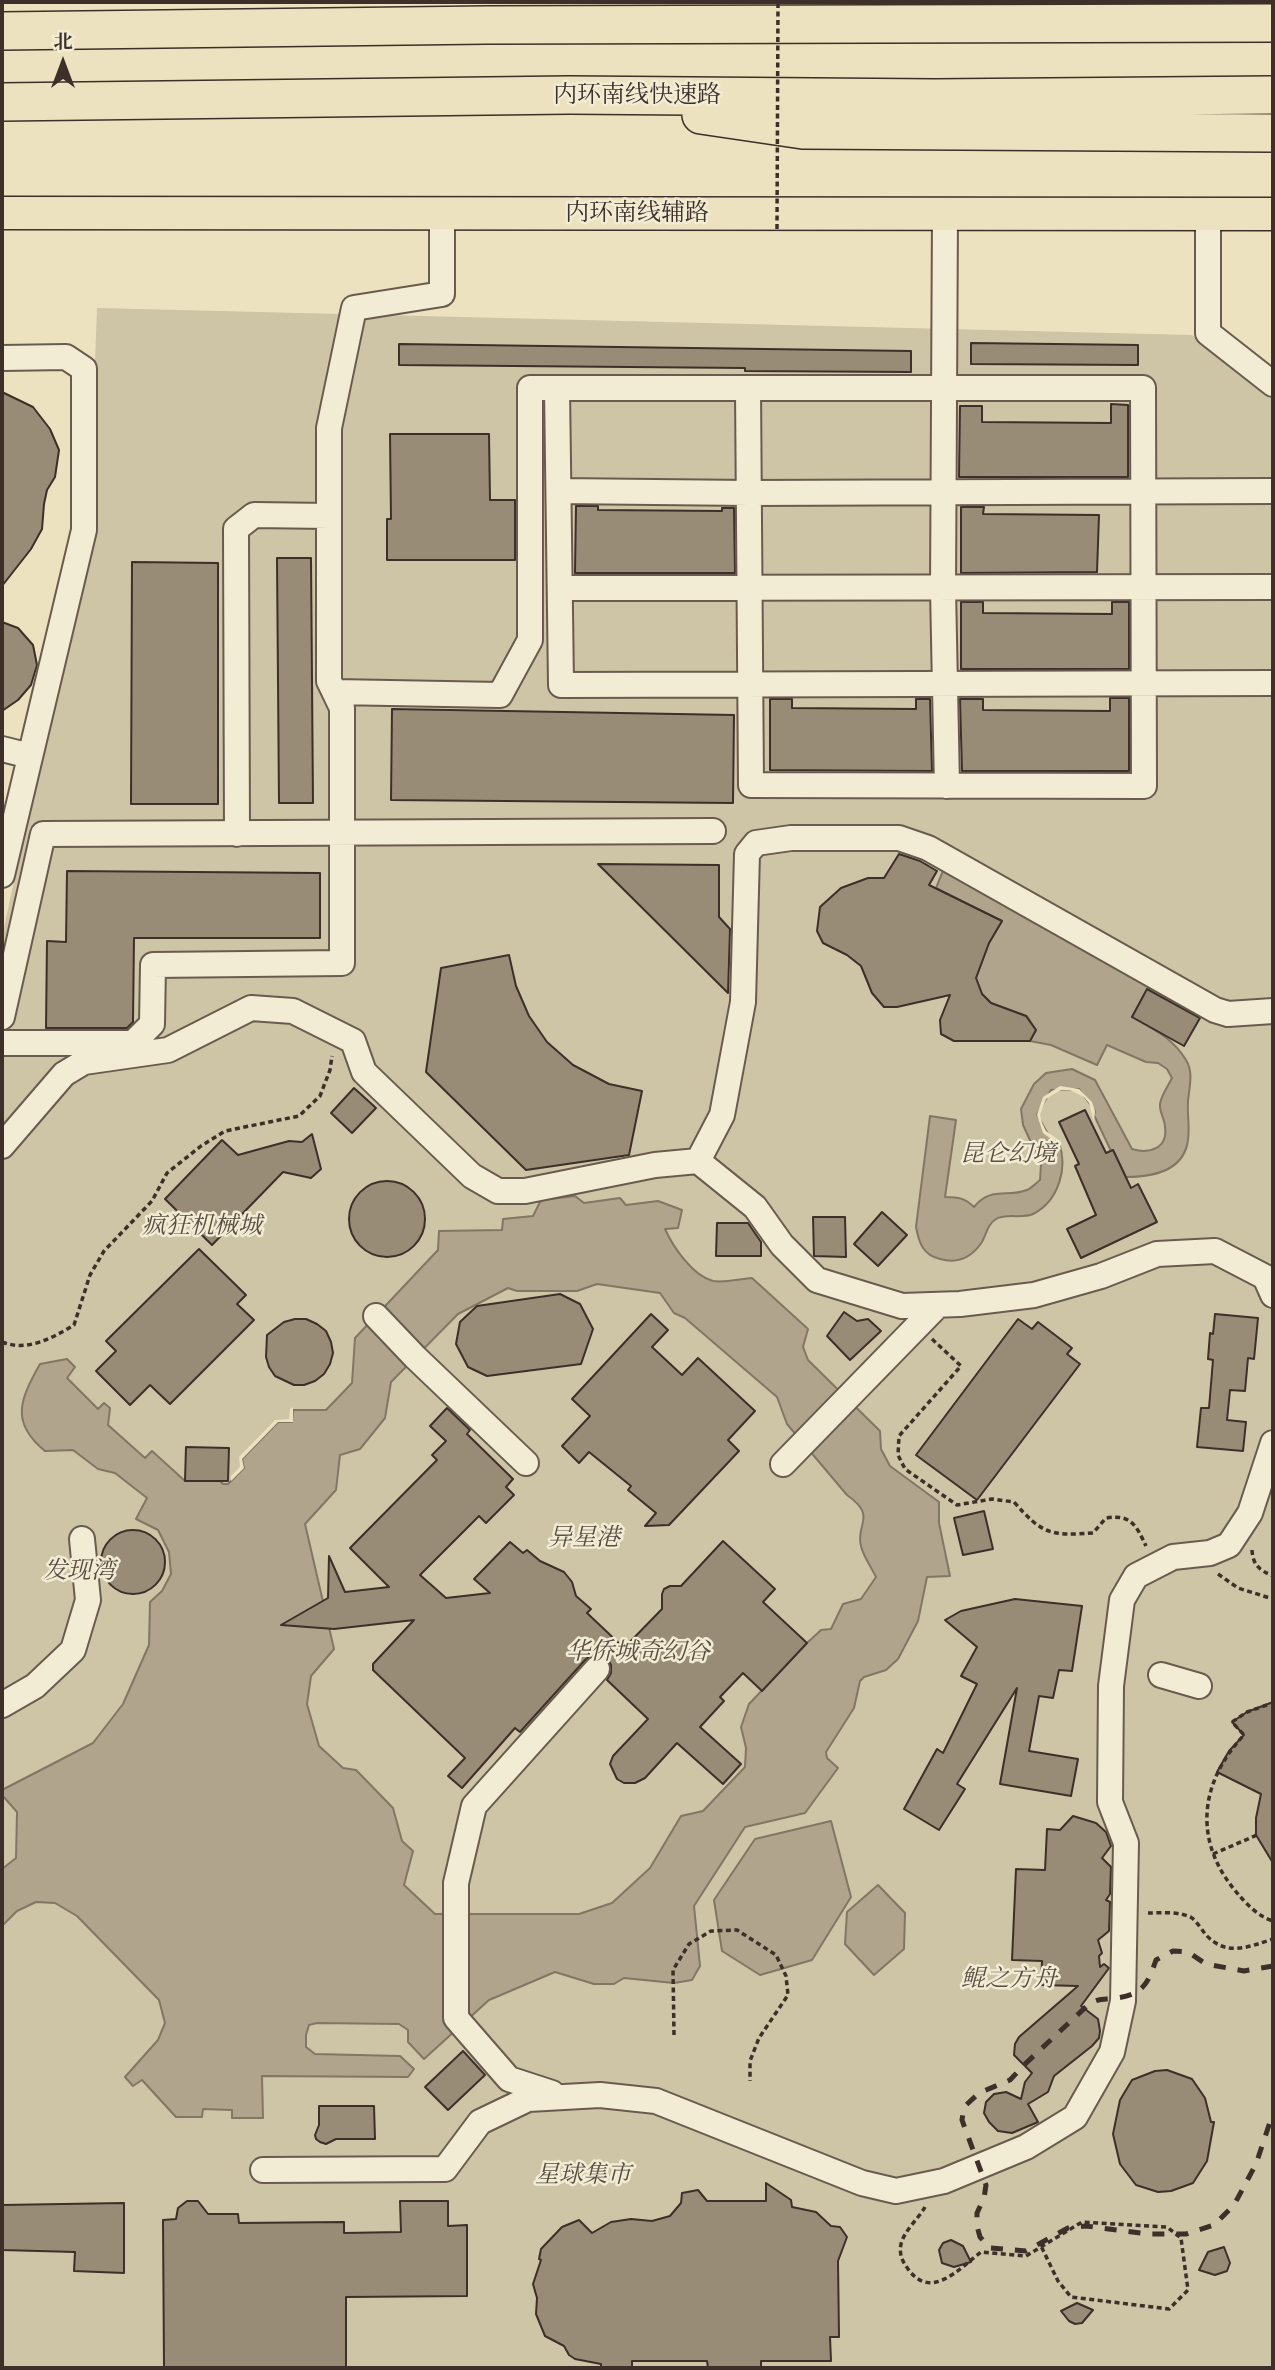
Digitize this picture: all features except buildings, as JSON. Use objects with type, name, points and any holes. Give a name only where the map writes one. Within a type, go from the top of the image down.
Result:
[{"type":"highway","points":[[2,31],[486,24],[1273,23]]},
{"type":"highway","points":[[569,95],[803,130],[1273,133]]},
{"type":"highway","name":"内环南线快速路","points":[[2,102],[569,95],[935,98],[1273,95]]},
{"type":"main road","name":"内环南线辅路","points":[[2,213],[1273,214]]},
{"type":"street","points":[[2,1043],[133,1043],[152,1024],[153,965],[342,963],[342,708],[329,681],[329,428],[354,308],[442,295],[442,214]]},
{"type":"street","points":[[945,214],[943,589],[947,786]]},
{"type":"street","points":[[1208,214],[1208,333],[1273,384]]},
{"type":"street","points":[[2,358],[66,357],[83,369],[83,530],[2,875]]},
{"type":"street","points":[[335,692],[500,695],[530,640],[530,388],[557,388],[748,388],[1143,388],[1144,786],[751,785],[748,388]]},
{"type":"street","points":[[557,388],[561,685],[1273,683]]},
{"type":"street","points":[[559,491],[749,494],[1273,491]]},
{"type":"street","points":[[237,834],[236,529],[254,515],[329,516]]},
{"type":"street","points":[[560,588],[1273,587]]},
{"type":"street","points":[[2,749],[30,756]]},
{"type":"street","points":[[2,1017],[43,834],[713,831]]},
{"type":"street","points":[[698,1161],[722,1115],[743,1002],[747,854],[755,843],[791,838],[899,838],[928,848],[1215,1010],[1228,1014],[1273,1011]]},
{"type":"street","points":[[2,1146],[64,1074],[84,1062],[168,1050],[251,1009],[293,1011],[353,1041],[364,1072],[472,1176],[498,1191],[525,1191],[655,1165],[698,1161],[755,1208],[782,1245],[817,1280],[902,1306],[1034,1295],[1101,1276],[1157,1255],[1215,1251],[1265,1277],[1273,1295]]},
{"type":"street","points":[[783,1464],[938,1305]]},
{"type":"street","points":[[376,1316],[526,1463]]},
{"type":"street","points":[[263,2170],[445,2169],[480,2122],[528,2099],[600,2095],[656,2101],[862,2183],[897,2191],[944,2180],[1027,2147],[1076,2117],[1112,2052],[1123,2001],[1126,1843],[1110,1802],[1111,1686],[1122,1600],[1136,1576],[1173,1557],[1210,1553],[1229,1545],[1250,1513],[1273,1443]]},
{"type":"street","points":[[2,1705],[35,1686],[73,1650],[88,1600],[82,1539]]},
{"type":"street","points":[[565,2096],[509,2079],[456,2018],[456,1883],[474,1806],[597,1669]]},
{"type":"street","points":[[1161,1675],[1199,1686]]},
{"type":"path","points":[[777,229],[778,2]]},
{"type":"path","points":[[2,1342],[13,1347],[46,1341],[74,1325],[90,1275],[104,1251],[152,1201],[167,1174],[201,1146],[225,1132],[299,1116],[320,1096],[330,1070],[333,1046],[322,1026]]},
{"type":"path","points":[[918,1325],[961,1366],[899,1436],[898,1454],[905,1469],[957,1505],[992,1499],[1014,1502],[1035,1525],[1065,1535],[1093,1533],[1105,1518],[1121,1516],[1134,1523],[1155,1567]]},
{"type":"path","points":[[1252,1548],[1253,1561],[1261,1571],[1273,1576]]},
{"type":"path","points":[[1210,1553],[1218,1576],[1238,1588],[1273,1600]]},
{"type":"path","points":[[1267,1705],[1247,1712],[1232,1722],[1244,1735],[1229,1751],[1217,1772],[1208,1795],[1206,1823],[1213,1853],[1224,1879],[1243,1900],[1267,1920],[1273,1921]]},
{"type":"path","points":[[1213,1853],[1256,1835]]},
{"type":"path","points":[[1124,1913],[1171,1913],[1192,1918],[1217,1946],[1232,1949],[1247,1948],[1273,1940]]},
{"type":"path","points":[[674,2035],[673,1970],[689,1944],[710,1931],[737,1930],[776,1955],[786,1976],[788,1995],[759,2038],[750,2061],[750,2081]]},
{"type":"path","points":[[927,2184],[925,2208],[901,2242],[901,2259],[915,2279],[931,2283],[945,2279],[981,2252],[1027,2256],[1041,2246],[1082,2222],[1167,2227],[1181,2238],[1188,2290],[1169,2309],[1072,2297],[1058,2281],[1041,2246]]},
{"type":"green space","name":"华侨城奇幻谷","points":[[97,308],[1192,335],[1273,391],[1273,2368],[2,2368],[2,937],[89,532]]},
{"type":"shaded area","points":[[943,871],[1152,981],[1132,1017],[1162,1035],[1181,1052],[1190,1075],[1189,1135],[1185,1150],[1174,1165],[1147,1176],[1126,1177],[1094,1115],[1095,1111],[1079,1089],[1051,1090],[1037,1115],[1051,1139],[1059,1143],[1062,1152],[1062,1173],[1055,1192],[1042,1208],[1033,1214],[996,1219],[974,1252],[953,1261],[930,1255],[920,1243],[916,1227],[930,1116],[956,1120],[945,1197],[961,1199],[974,1207],[993,1195],[1027,1190],[1040,1180],[1041,1164],[1023,1125],[1021,1109],[1034,1084],[1046,1073],[1072,1069],[1095,1080],[1132,1149],[1145,1151],[1156,1148],[1164,1140],[1165,1124],[1160,1104],[1172,1078],[1167,1069],[1158,1063],[1146,1062],[1107,1045],[1097,1065],[1051,1045],[1030,1041],[1036,1030],[1027,1016],[991,1003],[982,994],[976,978],[989,943],[1002,921],[936,888]]},
{"type":"shaded area","points":[[575,1196],[584,1203],[620,1198],[626,1205],[658,1201],[682,1210],[678,1228],[665,1229],[684,1260],[698,1273],[713,1281],[752,1278],[808,1329],[803,1347],[808,1360],[880,1431],[881,1449],[890,1466],[939,1502],[939,1523],[950,1576],[927,1577],[918,1621],[898,1659],[886,1670],[864,1677],[860,1681],[854,1708],[826,1752],[827,1758],[838,1768],[805,1813],[745,1827],[694,1906],[700,1966],[692,1980],[674,1983],[624,1978],[614,1984],[594,1984],[555,1972],[489,2000],[424,2059],[408,2042],[408,2030],[399,2024],[309,2025],[306,2047],[315,2054],[400,2056],[414,2069],[408,2077],[262,2076],[263,2118],[232,2118],[232,2110],[203,2109],[202,2117],[176,2117],[142,2080],[133,2086],[125,2077],[158,2040],[165,2023],[159,2000],[77,1916],[55,1903],[36,1902],[17,1911],[2,1926],[2,1869],[16,1858],[17,1812],[2,1795],[2,1790],[93,1743],[123,1704],[149,1645],[150,1602],[162,1591],[171,1574],[169,1552],[158,1530],[136,1519],[147,1498],[115,1473],[98,1469],[73,1450],[45,1451],[26,1430],[23,1420],[22,1409],[28,1388],[40,1364],[67,1359],[75,1367],[67,1378],[98,1409],[104,1403],[110,1408],[108,1425],[145,1458],[152,1451],[185,1481],[220,1481],[228,1484],[244,1468],[242,1459],[278,1422],[292,1422],[293,1410],[326,1410],[352,1383],[355,1338],[438,1250],[439,1231],[502,1230],[503,1219],[533,1216],[541,1200]],"holes":[[[597,1284],[660,1293],[674,1313],[685,1318],[777,1397],[787,1424],[861,1509],[861,1546],[876,1577],[861,1599],[843,1604],[831,1629],[821,1630],[749,1704],[741,1727],[746,1748],[745,1767],[703,1811],[681,1816],[650,1868],[612,1903],[579,1914],[435,1914],[404,1885],[413,1851],[402,1841],[393,1808],[356,1770],[343,1768],[319,1746],[307,1704],[311,1676],[334,1649],[305,1524],[336,1490],[340,1455],[360,1449],[385,1418],[391,1382],[458,1314],[508,1288],[517,1291],[577,1291]]]},
{"type":"shaded area","points":[[831,1821],[851,1897],[812,1960],[760,1975],[722,1951],[714,1900],[755,1839]]},
{"type":"shaded area","points":[[878,1885],[905,1913],[904,1949],[874,1975],[845,1944],[847,1912]]},
{"type":"pier","points":[[1060,1086],[1079,1089],[1092,1102],[1095,1111],[1094,1122],[1089,1103],[1084,1097],[1070,1090],[1061,1090],[1046,1099],[1040,1115],[1042,1123],[1046,1131],[1063,1143],[1043,1133],[1037,1115],[1043,1097]]},
{"type":"pier","points":[[293,1407],[293,1422],[278,1422],[242,1459],[244,1468],[231,1481],[231,1476],[240,1467],[239,1457],[275,1420],[289,1419],[290,1409]]},
{"type":"railway","points":[[1273,1966],[1244,1971],[1206,1964],[1188,1952],[1173,1951],[1156,1960],[1147,1981],[1139,1990],[1126,1996],[1089,2004],[1010,2080],[979,2093],[964,2107],[962,2120],[986,2185],[977,2213],[980,2237],[990,2248],[1026,2251],[1068,2228],[1086,2226],[1148,2234],[1186,2234],[1214,2225],[1234,2205],[1256,2164],[1273,2113]]},
{"type":"park label","name":"昆仑幻境","points":[[1008,1155]]},
{"type":"park label","name":"疯狂机械城","points":[[202,1227]]},
{"type":"park label","name":"异星港","points":[[584,1539]]},
{"type":"park label","name":"发现湾","points":[[79,1572]]},
{"type":"park label","name":"鲲之方舟","points":[[1009,1980]]},
{"type":"park label","name":"星球集市","points":[[583,2176]]}]
